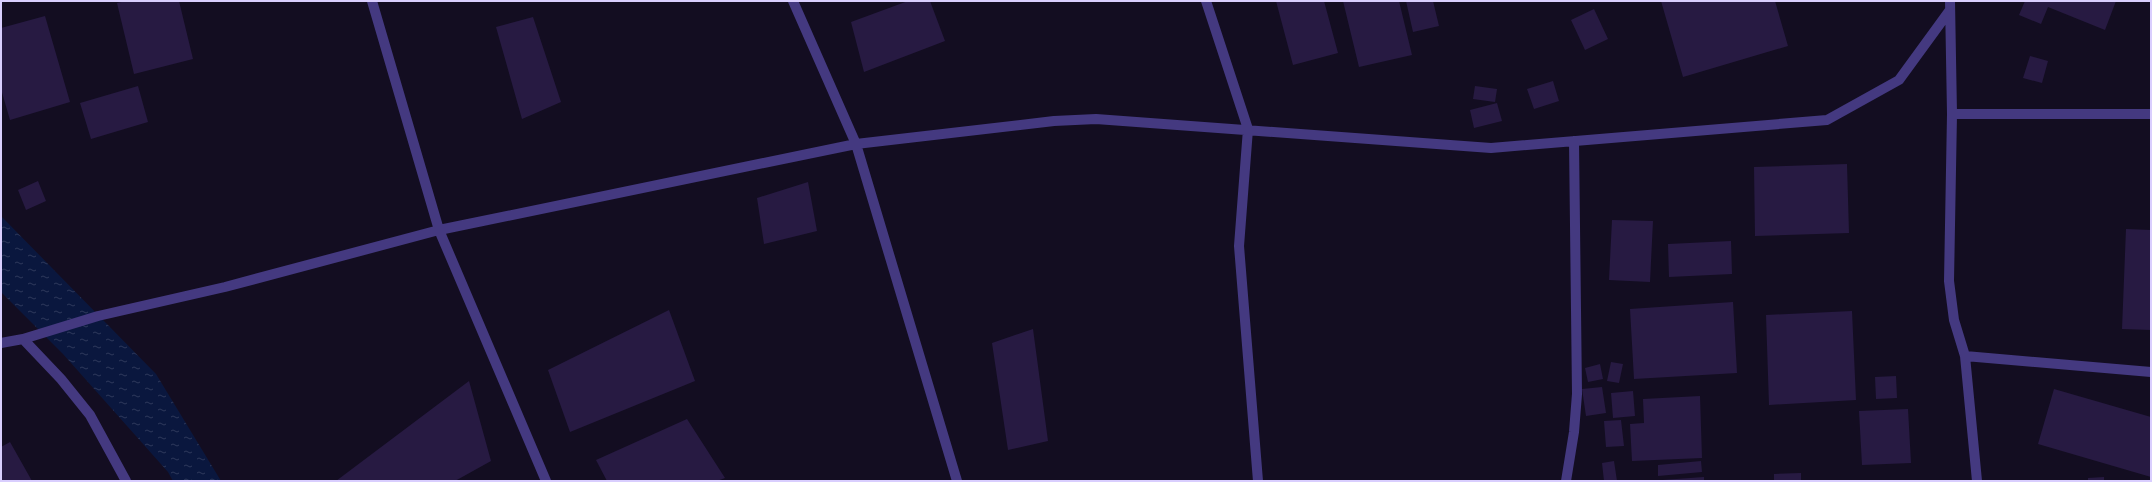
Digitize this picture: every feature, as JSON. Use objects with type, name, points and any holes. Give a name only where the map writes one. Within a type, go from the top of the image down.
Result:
[{"type":"street","points":[[372,1],[439,230],[546,481]]},
{"type":"street","points":[[793,1],[856,144],[957,481]]},
{"type":"street","points":[[1206,1],[1248,129],[1239,246],[1258,481]]},
{"type":"street","points":[[1950,5],[1952,114],[1949,281],[1954,320],[1965,356],[1977,481]]},
{"type":"street","points":[[1,343],[45,334],[98,316],[225,287],[439,230],[856,144],[1054,121],[1096,119],[1491,148],[1827,120],[1899,80],[1950,5]]},
{"type":"street","points":[[1952,114],[2151,114]]},
{"type":"street","points":[[1566,481],[1574,432],[1577,394],[1574,141]]},
{"type":"street","points":[[24,339],[61,379],[90,415],[126,481]]},
{"type":"street","points":[[1965,356],[2151,372]]},
{"type":"water","points":[[1,216],[156,374],[221,481],[173,481],[168,472],[63,354],[1,292]]},
{"type":"building","points":[[126,1],[179,1],[193,59],[134,74],[117,3]]},
{"type":"building","points":[[908,1],[930,1],[945,41],[864,72],[851,22]]},
{"type":"building","points":[[1276,1],[1324,1],[1338,53],[1293,65]]},
{"type":"building","points":[[1343,1],[1399,1],[1412,55],[1359,67]]},
{"type":"building","points":[[1406,1],[1433,1],[1439,26],[1413,32]]},
{"type":"building","points":[[1661,1],[1775,1],[1788,46],[1683,77]]},
{"type":"building","points":[[2025,1],[2116,1],[2105,30],[2048,7],[2041,24],[2019,15]]},
{"type":"building","points":[[1594,9],[1608,39],[1585,50],[1571,20]]},
{"type":"building","points":[[45,16],[70,102],[10,120],[1,89],[1,28]]},
{"type":"building","points":[[533,17],[561,102],[522,119],[496,27]]},
{"type":"building","points":[[2030,56],[2048,61],[2042,83],[2023,78]]},
{"type":"building","points":[[1553,81],[1559,101],[1534,109],[1527,89]]},
{"type":"building","points":[[138,86],[148,122],[91,139],[80,103]]},
{"type":"building","points":[[1475,86],[1497,89],[1495,102],[1473,99]]},
{"type":"building","points":[[1497,103],[1502,121],[1474,128],[1470,110]]},
{"type":"building","points":[[1847,164],[1849,233],[1755,236],[1754,167]]},
{"type":"building","points":[[38,181],[46,201],[26,210],[18,190]]},
{"type":"building","points":[[808,182],[817,231],[764,244],[757,198]]},
{"type":"building","points":[[1612,220],[1653,221],[1650,282],[1609,280]]},
{"type":"building","points":[[2126,229],[2151,230],[2151,330],[2122,329]]},
{"type":"building","points":[[1731,241],[1732,274],[1669,277],[1668,244]]},
{"type":"building","points":[[1733,302],[1737,373],[1634,379],[1630,309]]},
{"type":"building","points":[[669,310],[695,381],[570,432],[548,370]]},
{"type":"building","points":[[1852,311],[1856,400],[1769,405],[1766,315]]},
{"type":"building","points":[[1033,329],[1048,441],[1008,450],[992,343]]},
{"type":"building","points":[[1611,362],[1623,364],[1619,383],[1607,381]]},
{"type":"building","points":[[1600,364],[1603,379],[1588,382],[1585,368]]},
{"type":"building","points":[[1896,376],[1897,398],[1876,399],[1875,377]]},
{"type":"building","points":[[469,381],[491,461],[455,481],[336,481]]},
{"type":"building","points":[[1602,387],[1606,413],[1586,416],[1582,389]]},
{"type":"building","points":[[2054,389],[2151,417],[2151,477],[2038,444]]},
{"type":"building","points":[[1633,391],[1635,416],[1613,418],[1611,393]]},
{"type":"building","points":[[1700,396],[1702,458],[1632,461],[1630,424],[1644,423],[1643,399]]},
{"type":"building","points":[[1908,409],[1911,463],[1862,465],[1859,411]]},
{"type":"building","points":[[687,419],[725,478],[717,481],[607,481],[596,460]]},
{"type":"building","points":[[1621,420],[1624,446],[1606,447],[1604,421]]},
{"type":"building","points":[[10,442],[32,481],[1,481],[1,447]]},
{"type":"building","points":[[1614,461],[1617,481],[1604,481],[1602,463]]},
{"type":"building","points":[[1701,461],[1702,472],[1658,476],[1658,465]]},
{"type":"building","points":[[1801,473],[1801,481],[1774,481],[1774,474]]},
{"type":"building","points":[[1704,477],[1704,481],[1662,481],[1662,480]]},
{"type":"building","points":[[2104,477],[2104,481],[2088,481],[2088,478]]}]
